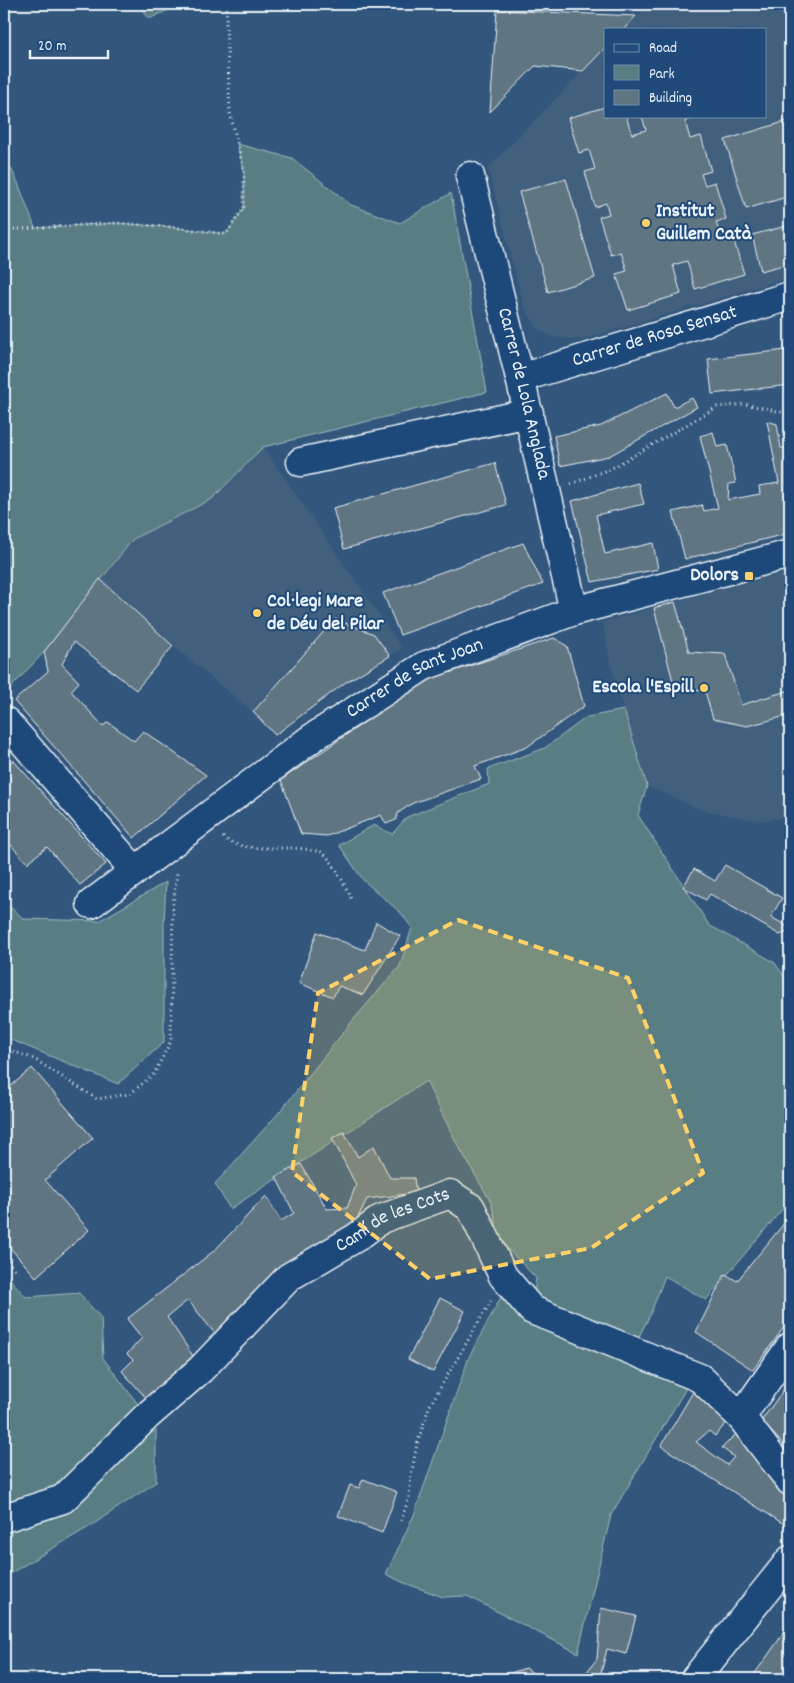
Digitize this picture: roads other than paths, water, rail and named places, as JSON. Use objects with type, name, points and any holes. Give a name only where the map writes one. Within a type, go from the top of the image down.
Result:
[{"type":"street","name":"Carrer de Lola Anglada","points":[[470,176],[520,378],[574,611]]},
{"type":"street","name":"Carrer de Rosa Sensat","points":[[520,378],[790,296]]},
{"type":"street","points":[[301,462],[528,413]]},
{"type":"street","name":"Carrer de Sant Joan","points":[[91,904],[312,738],[424,666],[574,611],[790,554]]},
{"type":"street","points":[[6,722],[135,871]]},
{"type":"street","name":"Camí de les Cots","points":[[4,1518],[63,1499],[147,1416],[201,1369],[289,1277],[357,1237],[381,1219],[450,1194],[471,1208],[502,1276],[532,1310],[700,1378],[741,1417],[790,1481]]},
{"type":"street","points":[[741,1417],[790,1347]]},
{"type":"street","points":[[695,1679],[790,1560]]},
{"type":"place","name":"Institut Guillem Catà","points":[[646,223]]},
{"type":"place","name":"Dolors","points":[[749,576]]},
{"type":"place","name":"Col·legi Mare de Déu del Pilar","points":[[257,613]]},
{"type":"place","name":"Escola l'Espill","points":[[704,688]]}]
